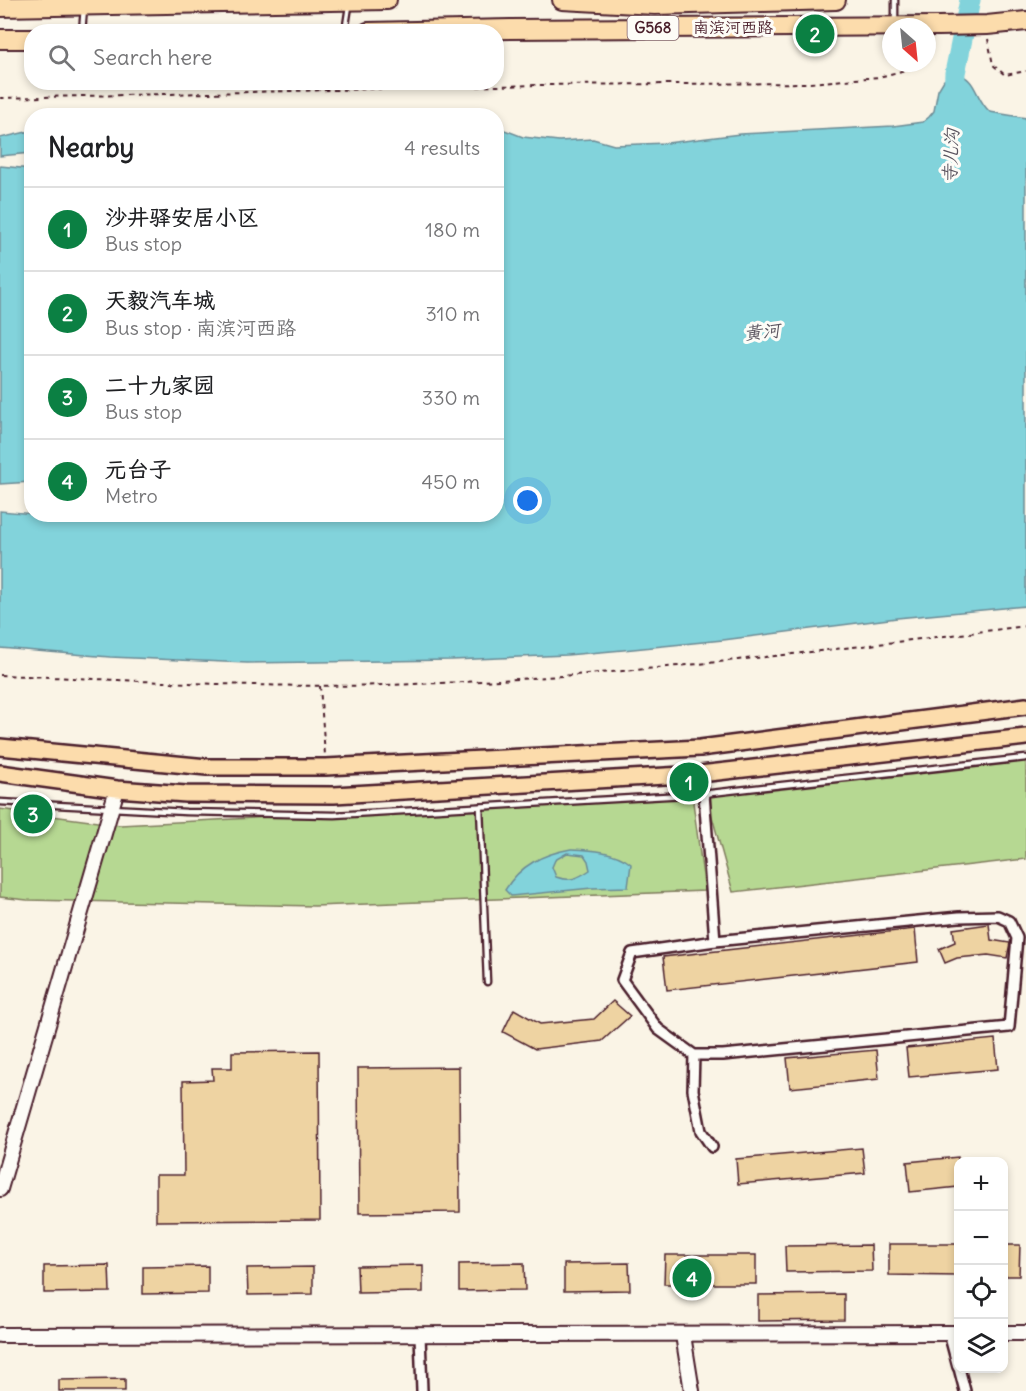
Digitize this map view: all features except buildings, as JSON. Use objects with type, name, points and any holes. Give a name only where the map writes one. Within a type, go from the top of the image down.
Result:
[{"type":"highway","points":[[0,7],[387,0]]},
{"type":"highway","name":"南滨河西路","points":[[562,0],[655,5],[836,0]]},
{"type":"highway","name":"南滨河西路","points":[[936,26],[987,25],[1026,21]]},
{"type":"highway","name":"南滨河西路","points":[[504,28],[882,26]]},
{"type":"highway","points":[[0,39],[24,39]]},
{"type":"main road","points":[[0,747],[207,767],[326,767],[700,748],[1026,706]]},
{"type":"main road","points":[[0,773],[117,789],[186,794],[334,795],[700,774],[1026,737]]},
{"type":"street","points":[[700,774],[704,794],[715,941]]},
{"type":"street","points":[[0,1189],[117,789]]},
{"type":"street","points":[[998,916],[1009,921],[1017,938],[1009,1027],[694,1055],[658,1029],[622,980],[632,953],[715,941],[959,917],[998,916]]},
{"type":"street","points":[[694,1055],[693,1090],[699,1121],[701,1131],[712,1147]]},
{"type":"street","points":[[0,1335],[954,1333]]},
{"type":"street","points":[[1008,1333],[1026,1333]]},
{"type":"street","points":[[420,1335],[422,1391]]},
{"type":"street","points":[[683,1335],[692,1391]]},
{"type":"street","points":[[960,1373],[965,1391]]},
{"type":"lane","points":[[895,0],[895,18]]},
{"type":"lane","points":[[346,24],[350,1]]},
{"type":"lane","points":[[83,24],[84,6]]},
{"type":"lane","points":[[0,802],[186,812],[334,815],[704,794],[1026,758]]},
{"type":"lane","points":[[480,807],[487,982]]},
{"type":"path","points":[[987,25],[993,65],[1005,75],[1026,71]]},
{"type":"path","points":[[504,86],[810,83],[879,77],[898,72]]},
{"type":"path","points":[[0,98],[332,90]]},
{"type":"path","points":[[0,675],[320,686],[414,684],[630,671],[756,659],[1026,626]]},
{"type":"path","points":[[320,686],[326,767]]},
{"type":"green space","points":[[1026,761],[1026,859],[733,892],[706,795]]},
{"type":"green space","points":[[692,795],[705,891],[315,906],[27,900],[0,897],[0,809],[120,825]]},
{"type":"water","name":"黄河","points":[[955,73],[962,76],[972,84],[990,112],[1026,118],[1026,606],[897,618],[623,650],[452,660],[247,663],[110,657],[0,648],[0,511],[24,513],[24,522],[504,522],[504,130],[523,137],[559,141],[593,139],[614,145],[667,143],[740,134],[893,126],[923,122],[929,117],[934,111],[938,90],[944,80]]},
{"type":"water","points":[[24,133],[24,154],[0,156],[0,138]]},
{"type":"water","points":[[0,166],[24,168],[24,482],[0,484]]},
{"type":"water","points":[[571,849],[595,851],[618,856],[631,864],[628,887],[511,896],[505,890],[525,867]],"holes":[[[567,853],[584,855],[590,870],[574,878],[556,877],[552,867],[555,860]]]},
{"type":"waterway","name":"寺儿沟","points":[[954,100],[955,73],[970,0]]},
{"type":"place","name":"天毅汽车城","points":[[815,34]]},
{"type":"place","name":"沙井驿安居小区","points":[[689,782]]},
{"type":"place","name":"二十九家园","points":[[33,814]]},
{"type":"place","name":"元台子","points":[[692,1278]]}]
